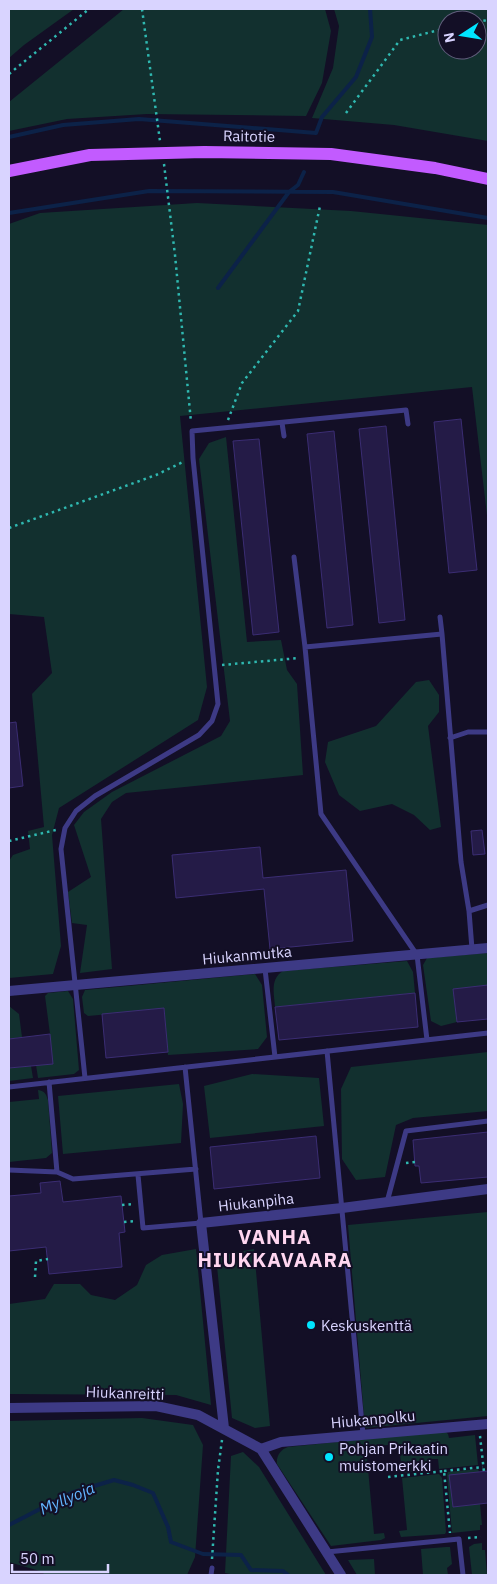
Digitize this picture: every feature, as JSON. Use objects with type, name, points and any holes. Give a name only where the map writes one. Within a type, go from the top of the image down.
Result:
[{"type":"main road","name":"Raitotie","points":[[9,171],[90,155],[162,153],[331,154],[435,168],[488,179]]},
{"type":"street","name":"Hiukanmutka","points":[[9,991],[488,948]]},
{"type":"street","name":"Hiukanpiha","points":[[224,1428],[201,1223],[342,1208],[488,1189]]},
{"type":"street","name":"Hiukanreitti","points":[[9,1408],[156,1406],[198,1415],[224,1428],[262,1449],[340,1575]]},
{"type":"street","name":"Hiukanpolku","points":[[262,1449],[281,1442],[484,1424]]},
{"type":"lane","points":[[85,1078],[61,848],[65,828],[76,811],[95,796],[199,735],[212,721],[218,704],[193,458],[192,431],[406,410],[408,424]]},
{"type":"lane","points":[[282,423],[284,436]]},
{"type":"lane","points":[[294,556],[321,814],[417,955],[427,1040]]},
{"type":"lane","points":[[440,616],[461,862],[469,911],[472,949]]},
{"type":"lane","points":[[305,647],[442,634]]},
{"type":"lane","points":[[450,738],[468,732],[488,732]]},
{"type":"lane","points":[[469,911],[488,905]]},
{"type":"lane","points":[[265,969],[275,1057]]},
{"type":"lane","points":[[9,1087],[488,1033]]},
{"type":"lane","points":[[327,1051],[363,1434]]},
{"type":"lane","points":[[138,1175],[143,1228],[201,1223],[185,1067]]},
{"type":"lane","points":[[49,1082],[57,1172]]},
{"type":"lane","points":[[386,1202],[406,1131],[488,1121]]},
{"type":"lane","points":[[9,1170],[57,1172],[73,1179],[196,1169]]},
{"type":"lane","points":[[327,1552],[459,1539],[463,1575]]},
{"type":"lane","points":[[211,1575],[212,1568]]},
{"type":"path","points":[[9,74],[89,9]]},
{"type":"path","points":[[142,9],[175,255],[192,431]]},
{"type":"path","points":[[346,113],[400,40],[437,31]]},
{"type":"path","points":[[224,429],[242,383],[298,311],[320,206]]},
{"type":"path","points":[[9,528],[156,475],[193,458]]},
{"type":"path","points":[[215,665],[306,658]]},
{"type":"path","points":[[9,841],[65,828]]},
{"type":"path","points":[[122,1205],[128,1204]]},
{"type":"path","points":[[124,1222],[130,1221]]},
{"type":"path","points":[[35,1277],[36,1261],[48,1259]]},
{"type":"path","points":[[484,1424],[484,1472]]},
{"type":"path","points":[[213,1549],[218,1470],[224,1428]]},
{"type":"path","points":[[388,1477],[483,1467]]},
{"type":"path","points":[[444,1471],[451,1540]]},
{"type":"path","points":[[459,1539],[481,1537]]},
{"type":"green space","points":[[9,9],[74,9],[9,58]]},
{"type":"green space","points":[[124,9],[325,9],[331,31],[322,83],[306,116],[147,114],[67,119],[9,131],[9,102]]},
{"type":"green space","points":[[334,9],[488,9],[488,141],[394,125],[312,118],[333,68],[339,26]]},
{"type":"green space","points":[[197,203],[351,211],[488,225],[488,524],[472,387],[180,416],[207,687],[198,720],[59,808],[52,835],[61,946],[53,974],[9,978],[9,861],[13,855],[30,849],[28,831],[44,827],[32,694],[52,673],[44,617],[9,614],[9,224],[40,213]]},
{"type":"green space","points":[[226,437],[247,642],[281,640],[287,670],[297,684],[303,775],[126,793],[112,802],[101,819],[112,969],[80,973],[87,925],[72,923],[68,892],[91,877],[74,825],[84,812],[112,792],[221,736],[230,721],[199,459],[209,443]]},
{"type":"green space","points":[[429,680],[439,695],[439,712],[428,726],[441,827],[430,830],[414,815],[392,804],[360,811],[339,795],[325,762],[328,742],[376,726],[416,682]]},
{"type":"green space","points":[[488,953],[488,985],[454,989],[457,1022],[441,1026],[431,1021],[423,965],[427,958]]},
{"type":"green space","points":[[407,961],[413,972],[415,993],[275,1007],[274,982],[283,971]]},
{"type":"green space","points":[[255,974],[262,985],[267,1037],[258,1049],[168,1055],[164,1009],[88,1016],[84,1013],[82,997],[85,990]]},
{"type":"green space","points":[[68,991],[73,999],[79,1070],[74,1074],[38,1078],[36,1065],[50,1034],[45,996],[48,993]]},
{"type":"green space","points":[[9,1006],[19,1014],[22,1037],[9,1039]]},
{"type":"green space","points":[[488,1052],[488,1111],[413,1118],[396,1125],[385,1177],[356,1180],[342,1159],[341,1089],[351,1067]]},
{"type":"green space","points":[[31,1066],[33,1078],[9,1081],[9,1068]]},
{"type":"green space","points":[[252,1074],[319,1078],[324,1126],[210,1138],[204,1086]]},
{"type":"green space","points":[[179,1084],[183,1104],[181,1143],[63,1154],[58,1096]]},
{"type":"green space","points":[[38,1090],[45,1093],[48,1100],[52,1153],[46,1158],[9,1162],[9,1102],[39,1099]]},
{"type":"green space","points":[[488,1212],[488,1416],[365,1428],[348,1225]]},
{"type":"green space","points":[[196,1249],[211,1405],[176,1395],[9,1394],[9,1304],[45,1299],[54,1284],[80,1284],[91,1295],[115,1300],[137,1285],[146,1265],[162,1255]]},
{"type":"green space","points":[[254,1249],[270,1426],[255,1428],[232,1418],[216,1256]]},
{"type":"green space","points":[[142,1418],[193,1425],[203,1445],[195,1557],[187,1575],[44,1575],[43,1572],[9,1562],[9,1421]]},
{"type":"green space","points":[[445,1431],[449,1438],[475,1435],[478,1465],[439,1469],[438,1459],[430,1459],[431,1470],[402,1473],[399,1444],[366,1447],[374,1534],[384,1533],[385,1538],[381,1540],[331,1546],[277,1464],[277,1458],[280,1453],[288,1447]]},
{"type":"green space","points":[[243,1452],[259,1467],[326,1575],[235,1575],[225,1573],[231,1456]]},
{"type":"green space","points":[[478,1469],[479,1472],[449,1476],[453,1507],[480,1504],[482,1525],[480,1525],[480,1530],[452,1533],[448,1472]]},
{"type":"green space","points":[[439,1474],[442,1478],[445,1534],[401,1537],[399,1531],[407,1530],[402,1478]]},
{"type":"green space","points":[[482,1543],[482,1550],[485,1550],[487,1575],[472,1575],[469,1547]]},
{"type":"green space","points":[[450,1547],[452,1564],[447,1568],[448,1575],[423,1575],[421,1549]]},
{"type":"green space","points":[[374,1559],[375,1575],[357,1575],[348,1560]]},
{"type":"building","points":[[461,419],[477,570],[449,573],[434,422]]},
{"type":"building","points":[[386,426],[405,620],[379,623],[359,429]]},
{"type":"building","points":[[334,431],[353,625],[327,628],[307,434]]},
{"type":"building","points":[[259,439],[279,632],[253,635],[233,441]]},
{"type":"building","points":[[16,722],[23,786],[9,788],[9,723]]},
{"type":"building","points":[[482,830],[485,854],[473,855],[471,831]]},
{"type":"building","points":[[260,847],[263,878],[346,870],[353,941],[270,949],[264,889],[176,898],[172,855]]},
{"type":"building","points":[[488,985],[488,1019],[457,1022],[453,989]]},
{"type":"building","points":[[415,993],[418,1027],[279,1040],[275,1007]]},
{"type":"building","points":[[164,1008],[168,1052],[106,1058],[102,1014]]},
{"type":"building","points":[[50,1034],[53,1064],[9,1068],[9,1039]]},
{"type":"building","points":[[488,1132],[488,1177],[421,1183],[419,1166],[415,1166],[413,1140]]},
{"type":"building","points":[[316,1136],[320,1178],[214,1189],[210,1147]]},
{"type":"building","points":[[60,1181],[63,1202],[121,1196],[125,1232],[119,1233],[122,1267],[49,1274],[46,1247],[9,1251],[9,1196],[41,1193],[40,1183]]},
{"type":"building","points":[[488,1471],[488,1503],[453,1507],[449,1475]]},
{"type":"waterway","points":[[9,137],[63,125],[139,119],[316,133],[322,117],[356,77],[372,37],[370,9]]},
{"type":"waterway","points":[[218,288],[289,192],[298,185],[304,172]]},
{"type":"waterway","points":[[9,213],[149,191],[333,192],[488,218]]},
{"type":"waterway","name":"Myllyoja","points":[[9,1525],[71,1493],[114,1480],[153,1493],[168,1527],[171,1542],[203,1554],[241,1555],[251,1570],[283,1571],[288,1575]]},
{"type":"place","name":"Keskuskenttä","points":[[311,1325]]},
{"type":"place","name":"Pohjan Prikaatin muistomerkki","points":[[329,1457]]},
{"type":"district","name":"VANHA HIUKKAVAARA","points":[[275,1248]]}]
